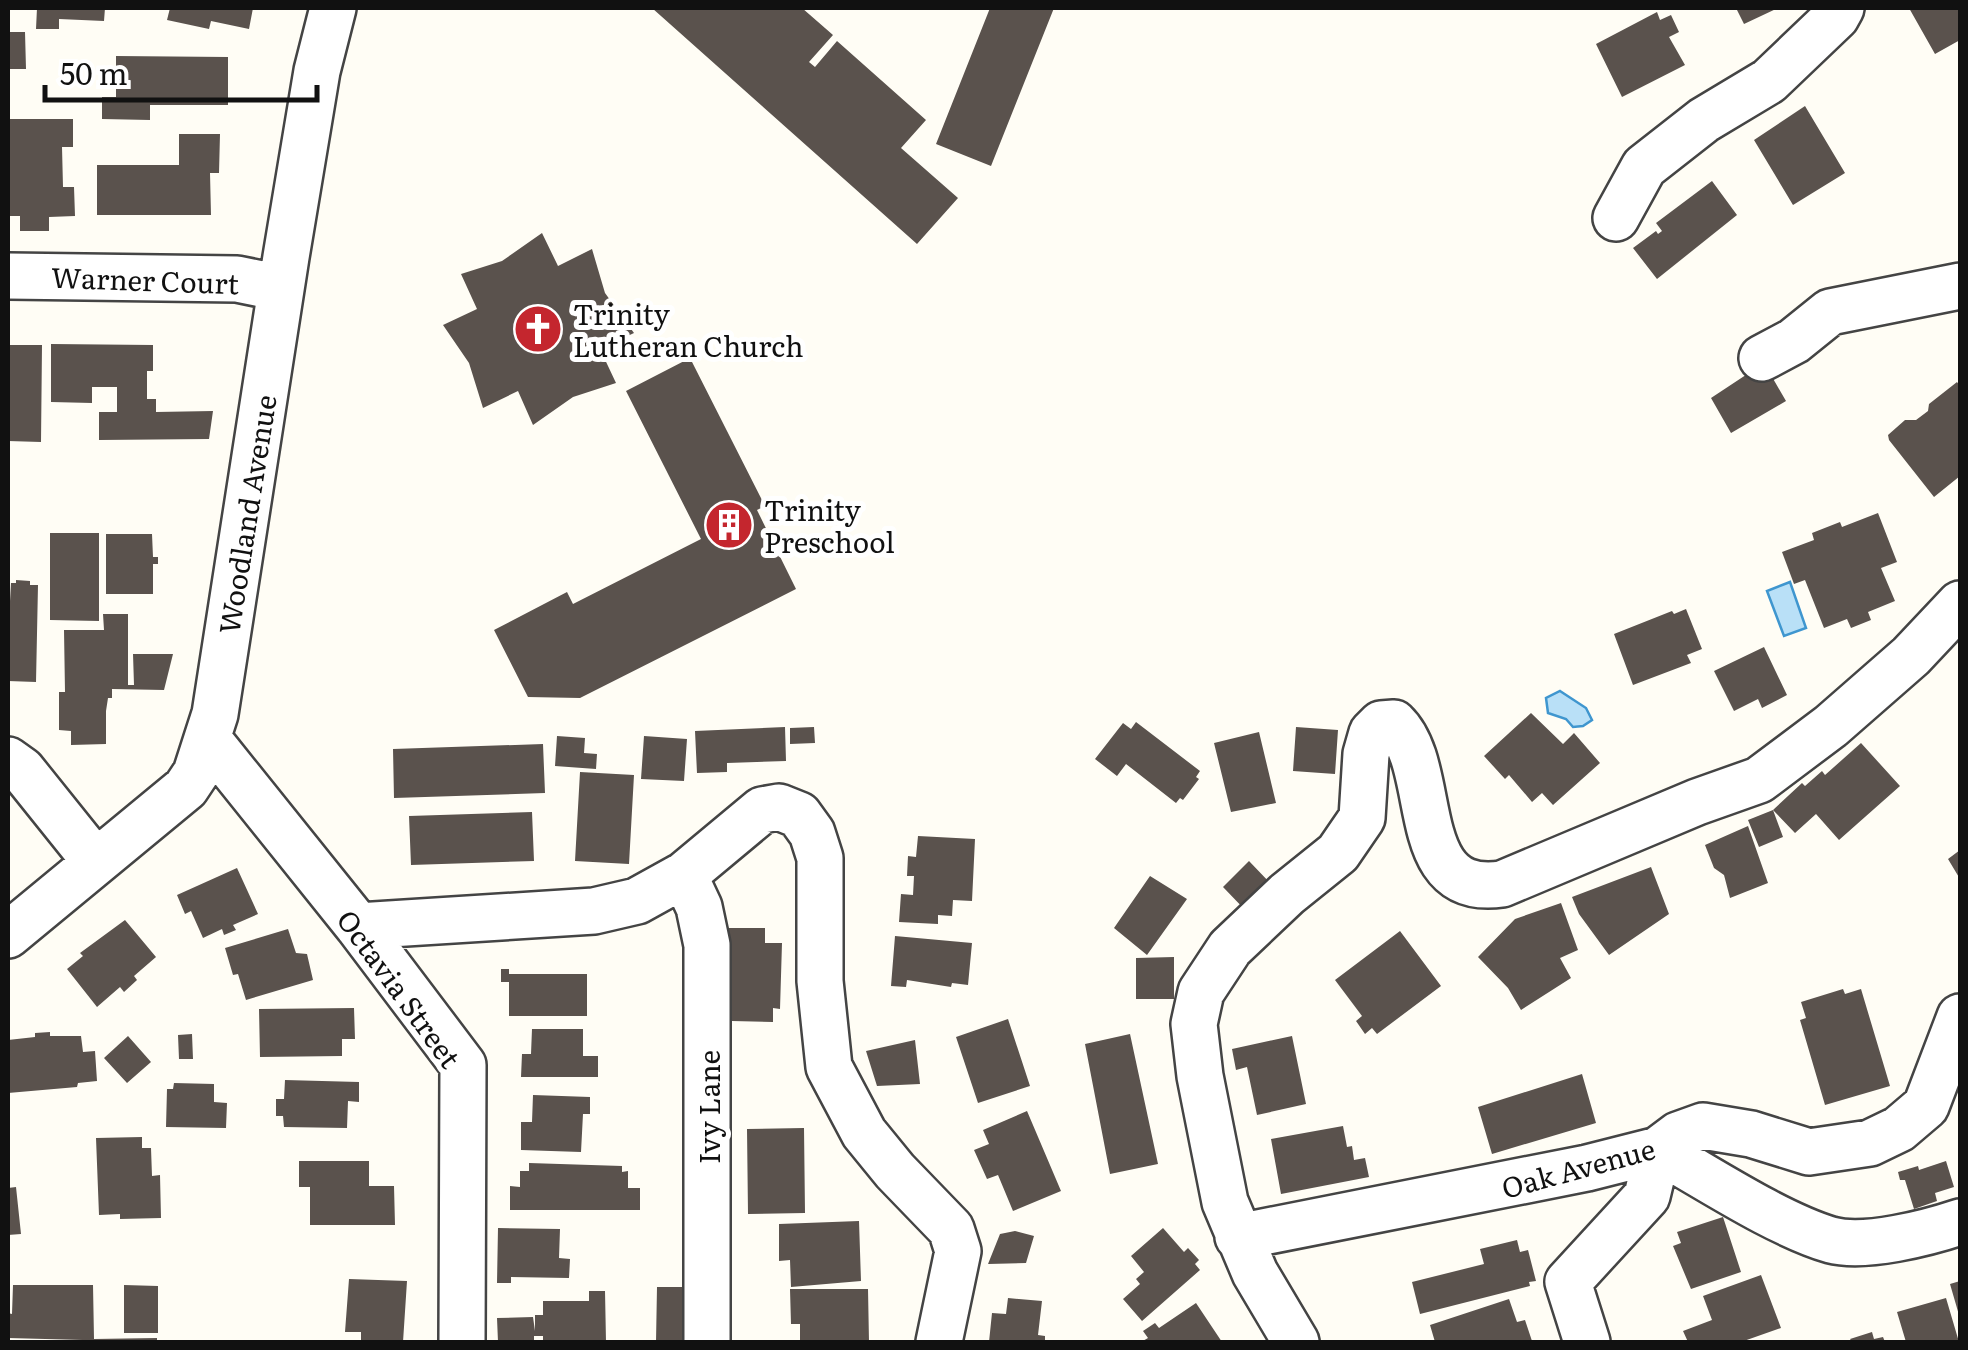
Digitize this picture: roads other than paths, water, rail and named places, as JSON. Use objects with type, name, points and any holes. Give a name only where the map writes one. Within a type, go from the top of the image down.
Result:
[{"type":"street","name":"Woodland Avenue","points":[[8,936],[186,788],[196,773],[215,714],[281,288],[317,71],[332,8]]},
{"type":"street","points":[[1616,218],[1644,167],[1704,120],[1769,81],[1841,8]]},
{"type":"street","name":"Warner Court","points":[[8,276],[237,279],[281,288]]},
{"type":"street","points":[[1762,358],[1794,342],[1830,312],[1960,286]]},
{"type":"street","points":[[1296,1342],[1238,1238],[1225,1202],[1200,1076],[1194,1024],[1202,992],[1230,948],[1338,853],[1362,818],[1366,754],[1372,733],[1381,724],[1394,723],[1404,733],[1424,797],[1428,835],[1453,873],[1482,887],[1502,884],[1758,780],[1831,726],[1960,604]]},
{"type":"street","name":"Octavia Street","points":[[208,738],[358,926],[462,1065],[462,1342]]},
{"type":"street","points":[[8,760],[22,770],[95,861]]},
{"type":"street","points":[[358,926],[594,911],[637,901],[684,875],[762,810],[779,807],[799,815],[812,833],[820,858],[820,981],[830,1067],[864,1133],[951,1229],[958,1250],[939,1342]]},
{"type":"street","name":"Ivy Lane","points":[[684,875],[699,906],[706,945],[707,1342]]},
{"type":"street","name":"Oak Avenue","points":[[1238,1238],[1468,1194],[1658,1150],[1678,1134],[1703,1126],[1751,1134],[1808,1152],[1870,1144],[1899,1129],[1926,1106],[1960,1017]]},
{"type":"street","points":[[1587,1342],[1568,1282],[1648,1196],[1658,1150],[1766,1211],[1833,1241],[1890,1240],[1960,1222]]},
{"type":"water","points":[[1790,582],[1806,628],[1784,636],[1767,591]]},
{"type":"water","points":[[1560,691],[1586,708],[1592,720],[1573,727],[1566,719],[1548,713],[1546,698]]},
{"type":"place","name":"Trinity Lutheran Church","points":[[538,329]]},
{"type":"place","name":"Trinity Preschool","points":[[729,525]]}]
